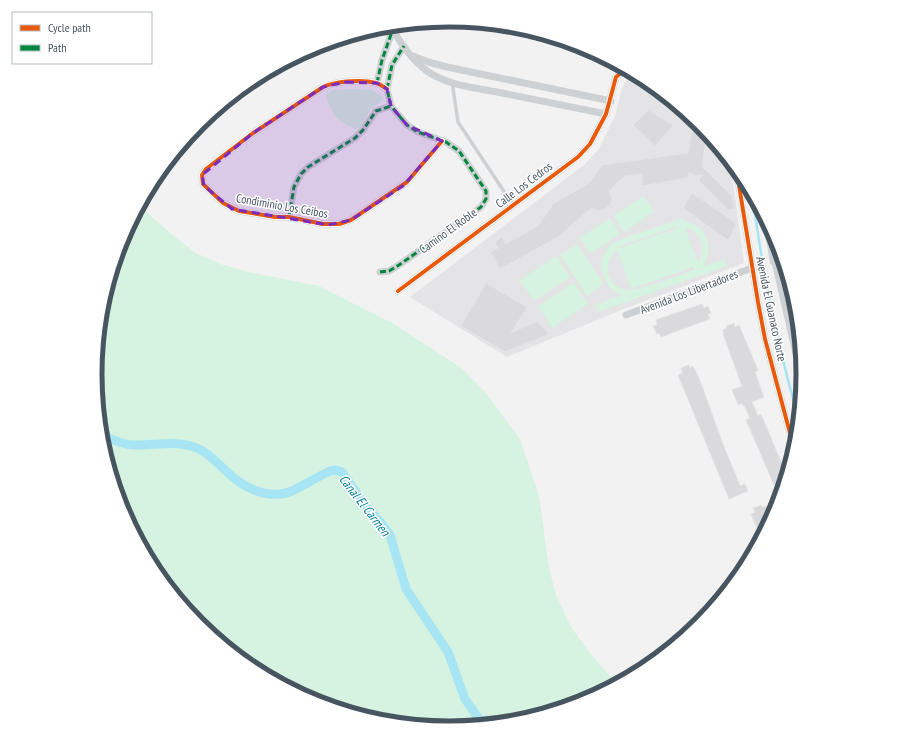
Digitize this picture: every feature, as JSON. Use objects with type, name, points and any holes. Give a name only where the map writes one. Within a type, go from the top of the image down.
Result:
[{"type":"street","points":[[377,83],[382,60],[391,32]]},
{"type":"street","points":[[395,32],[404,46],[422,67],[443,79],[606,114]]},
{"type":"street","points":[[404,46],[392,65],[387,89],[391,106],[407,125],[418,132],[442,140]]},
{"type":"street","points":[[412,55],[428,62],[447,67],[611,101]]},
{"type":"street","points":[[443,79],[448,74],[447,67]]},
{"type":"street","name":"Calle Los Cedros","points":[[398,291],[578,157],[590,144],[606,114],[611,101],[616,77],[621,73]]},
{"type":"street","name":"Condiminio Los Ceibos","points":[[387,89],[377,83],[346,82],[331,84],[323,87],[253,133],[204,172],[202,178],[204,186],[227,206],[239,211],[275,217],[289,217],[328,225],[339,224],[351,220],[407,182],[442,140]]},
{"type":"street","name":"Condiminio Los Ceibos","points":[[289,217],[294,187],[301,174],[308,167],[356,138],[376,111],[391,106]]},
{"type":"street","name":"Camino El Roble","points":[[380,272],[399,266],[481,207],[485,202],[487,195],[485,187],[455,147],[442,140]]},
{"type":"street","name":"Avenida El Guanaco Norte","points":[[738,181],[752,268],[766,339],[791,436]]},
{"type":"street","name":"Avenida Los Libertadores","points":[[626,315],[752,268]]},
{"type":"street","name":"Avenida El Guanaco Norte","points":[[780,268],[795,345]]},
{"type":"lane","points":[[452,82],[458,122],[513,205]]},
{"type":"highlighted area","points":[[346,82],[377,83],[387,89],[391,106],[407,125],[442,141],[403,186],[351,220],[328,225],[232,209],[204,186],[202,175],[253,133],[323,87]]},
{"type":"shaded area","points":[[630,78],[643,86],[679,113],[711,145],[732,172],[744,263],[619,311],[507,357],[410,297],[584,165],[599,149],[615,116],[622,88],[627,79]]},
{"type":"green space","points":[[333,90],[373,90],[384,98],[371,109],[362,124],[355,130],[335,117],[325,95]]},
{"type":"green space","points":[[644,196],[654,212],[624,232],[613,216]]},
{"type":"green space","points":[[145,209],[175,237],[196,253],[220,264],[249,272],[319,286],[394,324],[463,369],[485,392],[520,439],[539,496],[549,568],[556,595],[571,627],[589,652],[615,680],[582,696],[561,704],[517,715],[495,719],[450,722],[404,719],[338,704],[296,686],[256,663],[238,650],[220,636],[188,604],[161,568],[128,507],[114,464],[105,420],[102,374],[105,329],[109,307],[120,263],[128,242]]},
{"type":"green space","points":[[610,218],[620,234],[590,254],[579,238]]},
{"type":"green space","points":[[683,218],[684,221],[699,227],[707,238],[708,251],[704,266],[724,259],[727,266],[598,312],[596,305],[621,295],[608,285],[603,274],[602,259],[609,247],[625,238]],"holes":[[[676,227],[678,228],[618,249],[622,245]],[[680,227],[694,269],[643,288],[629,290],[620,288],[610,279],[608,272],[611,257],[617,249],[631,289],[693,267]],[[685,228],[696,232],[701,241],[702,252],[698,263]]]},
{"type":"green space","points":[[577,244],[604,284],[587,296],[560,255]]},
{"type":"green space","points":[[556,256],[570,277],[534,301],[520,280]]},
{"type":"green space","points":[[574,283],[588,304],[552,328],[538,306]]},
{"type":"building","points":[[648,89],[654,94],[648,95]]},
{"type":"building","points":[[648,110],[673,126],[655,146],[633,125]]},
{"type":"building","points":[[693,127],[706,140],[702,166],[732,196],[734,209],[728,210],[699,181],[702,175],[695,176],[690,172],[687,178],[642,186],[642,174],[625,176],[609,191],[612,199],[610,205],[601,211],[591,208],[558,237],[500,269],[490,252],[498,248],[495,242],[502,237],[506,244],[539,225],[553,204],[589,183],[602,165],[688,153]]},
{"type":"building","points":[[692,193],[736,223],[728,240],[683,208]]},
{"type":"building","points":[[486,283],[527,307],[511,333],[537,321],[549,334],[505,352],[461,326]]},
{"type":"building","points":[[702,304],[704,308],[708,306],[711,313],[708,314],[710,319],[661,337],[659,333],[657,334],[653,326],[657,325],[656,320]]},
{"type":"building","points":[[734,323],[735,327],[739,325],[758,370],[755,372],[764,397],[752,402],[758,416],[761,414],[784,468],[777,492],[746,420],[750,418],[744,405],[743,406],[742,403],[738,405],[732,390],[742,386],[723,334],[723,330],[727,328],[726,326]]},
{"type":"building","points":[[689,365],[690,368],[693,366],[699,378],[740,486],[745,484],[748,491],[729,499],[678,375],[683,373],[681,368]]},
{"type":"building","points":[[762,505],[762,507],[766,506],[769,512],[759,532],[751,514],[755,512],[753,508]]},
{"type":"waterway","points":[[754,209],[760,250],[771,307],[795,407]]},
{"type":"waterway","name":"Canal El Carmen","points":[[108,438],[129,445],[178,444],[196,448],[210,456],[232,477],[256,491],[265,493],[283,494],[292,491],[330,471],[336,470],[342,472],[365,505],[390,535],[406,589],[448,652],[465,699],[480,720]]},
{"type":"marked path","points":[[377,83],[382,60],[392,32]]},
{"type":"marked path","points":[[380,272],[389,271],[399,265],[481,207],[486,199],[486,191],[459,151],[446,142],[418,132],[407,125],[391,106],[387,89],[392,65],[404,46]]},
{"type":"marked path","points":[[289,217],[294,187],[301,174],[308,167],[355,138],[363,130],[376,111],[391,106]]},
{"type":"cycle path","points":[[398,291],[578,157],[590,144],[606,114],[616,77],[621,73]]},
{"type":"cycle path","points":[[387,89],[377,83],[364,81],[342,82],[323,87],[253,133],[206,169],[202,175],[203,184],[223,203],[239,211],[275,217],[289,217],[323,224],[339,224],[351,220],[407,182],[442,141]]},
{"type":"cycle path","points":[[738,182],[765,339],[791,437]]}]
